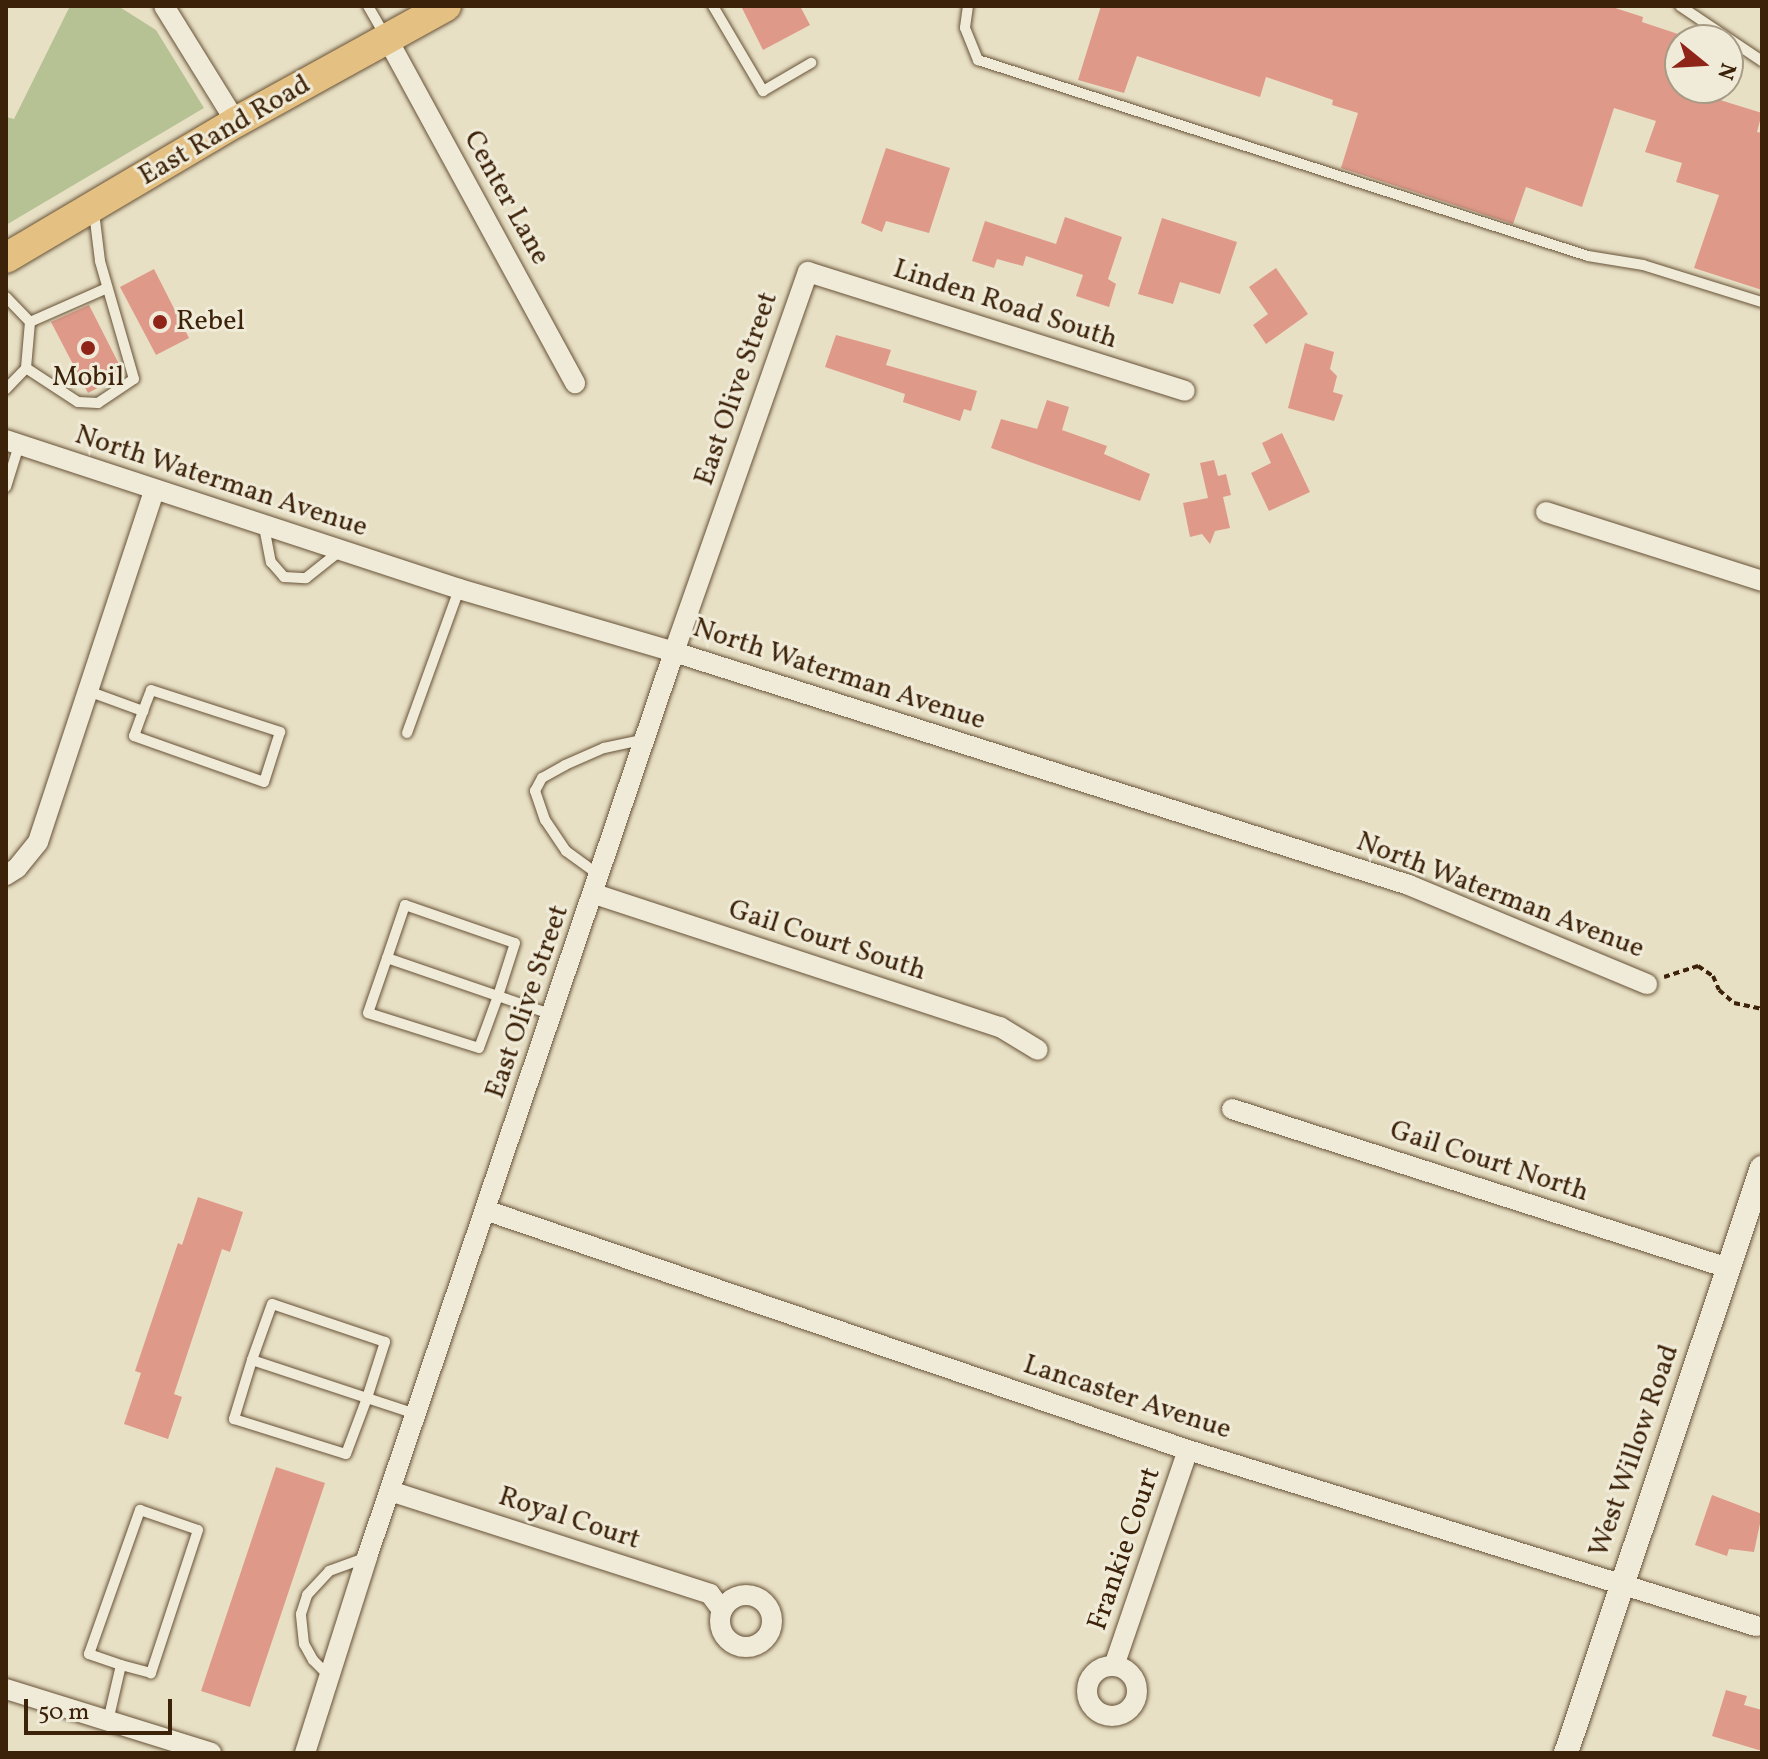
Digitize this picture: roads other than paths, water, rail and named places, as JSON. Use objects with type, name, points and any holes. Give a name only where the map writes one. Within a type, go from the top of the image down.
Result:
[{"type":"main road","name":"East Rand Road","points":[[6,258],[236,122],[446,6]]},
{"type":"street","points":[[164,6],[236,122]]},
{"type":"street","name":"Center Lane","points":[[388,40],[575,383]]},
{"type":"street","name":"Linden Road South","points":[[808,272],[1185,391]]},
{"type":"street","name":"East Olive Street","points":[[305,1753],[367,1557],[598,885],[674,652],[808,272]]},
{"type":"street","name":"North Waterman Avenue","points":[[13,443],[459,589],[674,652],[1409,885],[1647,984]]},
{"type":"street","points":[[6,875],[17,868],[38,842],[154,491]]},
{"type":"street","points":[[1546,512],[1762,581]]},
{"type":"street","name":"Gail Court South","points":[[598,885],[1000,1027],[1038,1050]]},
{"type":"street","name":"Gail Court North","points":[[1232,1109],[1728,1268]]},
{"type":"street","name":"West Willow Road","points":[[1566,1753],[1762,1168]]},
{"type":"street","name":"Lancaster Avenue","points":[[485,1210],[1188,1450],[1756,1626]]},
{"type":"street","name":"Frankie Court","points":[[1114,1666],[1188,1450]]},
{"type":"street","name":"Royal Court","points":[[390,1491],[710,1594],[722,1610]]},
{"type":"street","points":[[6,1689],[211,1753]]},
{"type":"lane","points":[[368,6],[388,40]]},
{"type":"lane","points":[[713,6],[763,91],[811,63]]},
{"type":"lane","points":[[968,6],[965,28],[978,60],[1588,256],[1643,265],[1762,302]]},
{"type":"lane","points":[[1680,6],[1762,61]]},
{"type":"lane","points":[[26,368],[78,402],[98,403],[134,379],[100,261],[94,206]]},
{"type":"lane","points":[[30,322],[107,288]]},
{"type":"lane","points":[[6,297],[30,322],[26,368],[6,389]]},
{"type":"lane","points":[[6,487],[13,443]]},
{"type":"lane","points":[[264,527],[271,562],[284,577],[306,578],[340,551]]},
{"type":"lane","points":[[407,733],[459,589]]},
{"type":"lane","points":[[151,690],[280,732],[264,782],[134,736],[143,711],[151,690]]},
{"type":"lane","points":[[88,691],[143,711]]},
{"type":"lane","points":[[598,885],[566,851],[545,820],[535,791],[542,778],[565,765],[604,748],[645,740]]},
{"type":"lane","points":[[405,905],[515,943],[498,996],[479,1048],[368,1013],[405,905]]},
{"type":"lane","points":[[387,958],[553,1015]]},
{"type":"lane","points":[[272,1304],[385,1342],[346,1454],[234,1419],[252,1360],[272,1304]]},
{"type":"lane","points":[[252,1360],[416,1414]]},
{"type":"lane","points":[[140,1510],[198,1530],[151,1673],[121,1665],[89,1654],[140,1510]]},
{"type":"lane","points":[[330,1677],[313,1660],[304,1644],[301,1614],[307,1595],[317,1580],[329,1571],[367,1557]]},
{"type":"lane","points":[[108,1721],[121,1665]]},
{"type":"place","name":"Rebel","points":[[160,322]]},
{"type":"place","name":"Mobil","points":[[88,348]]}]
